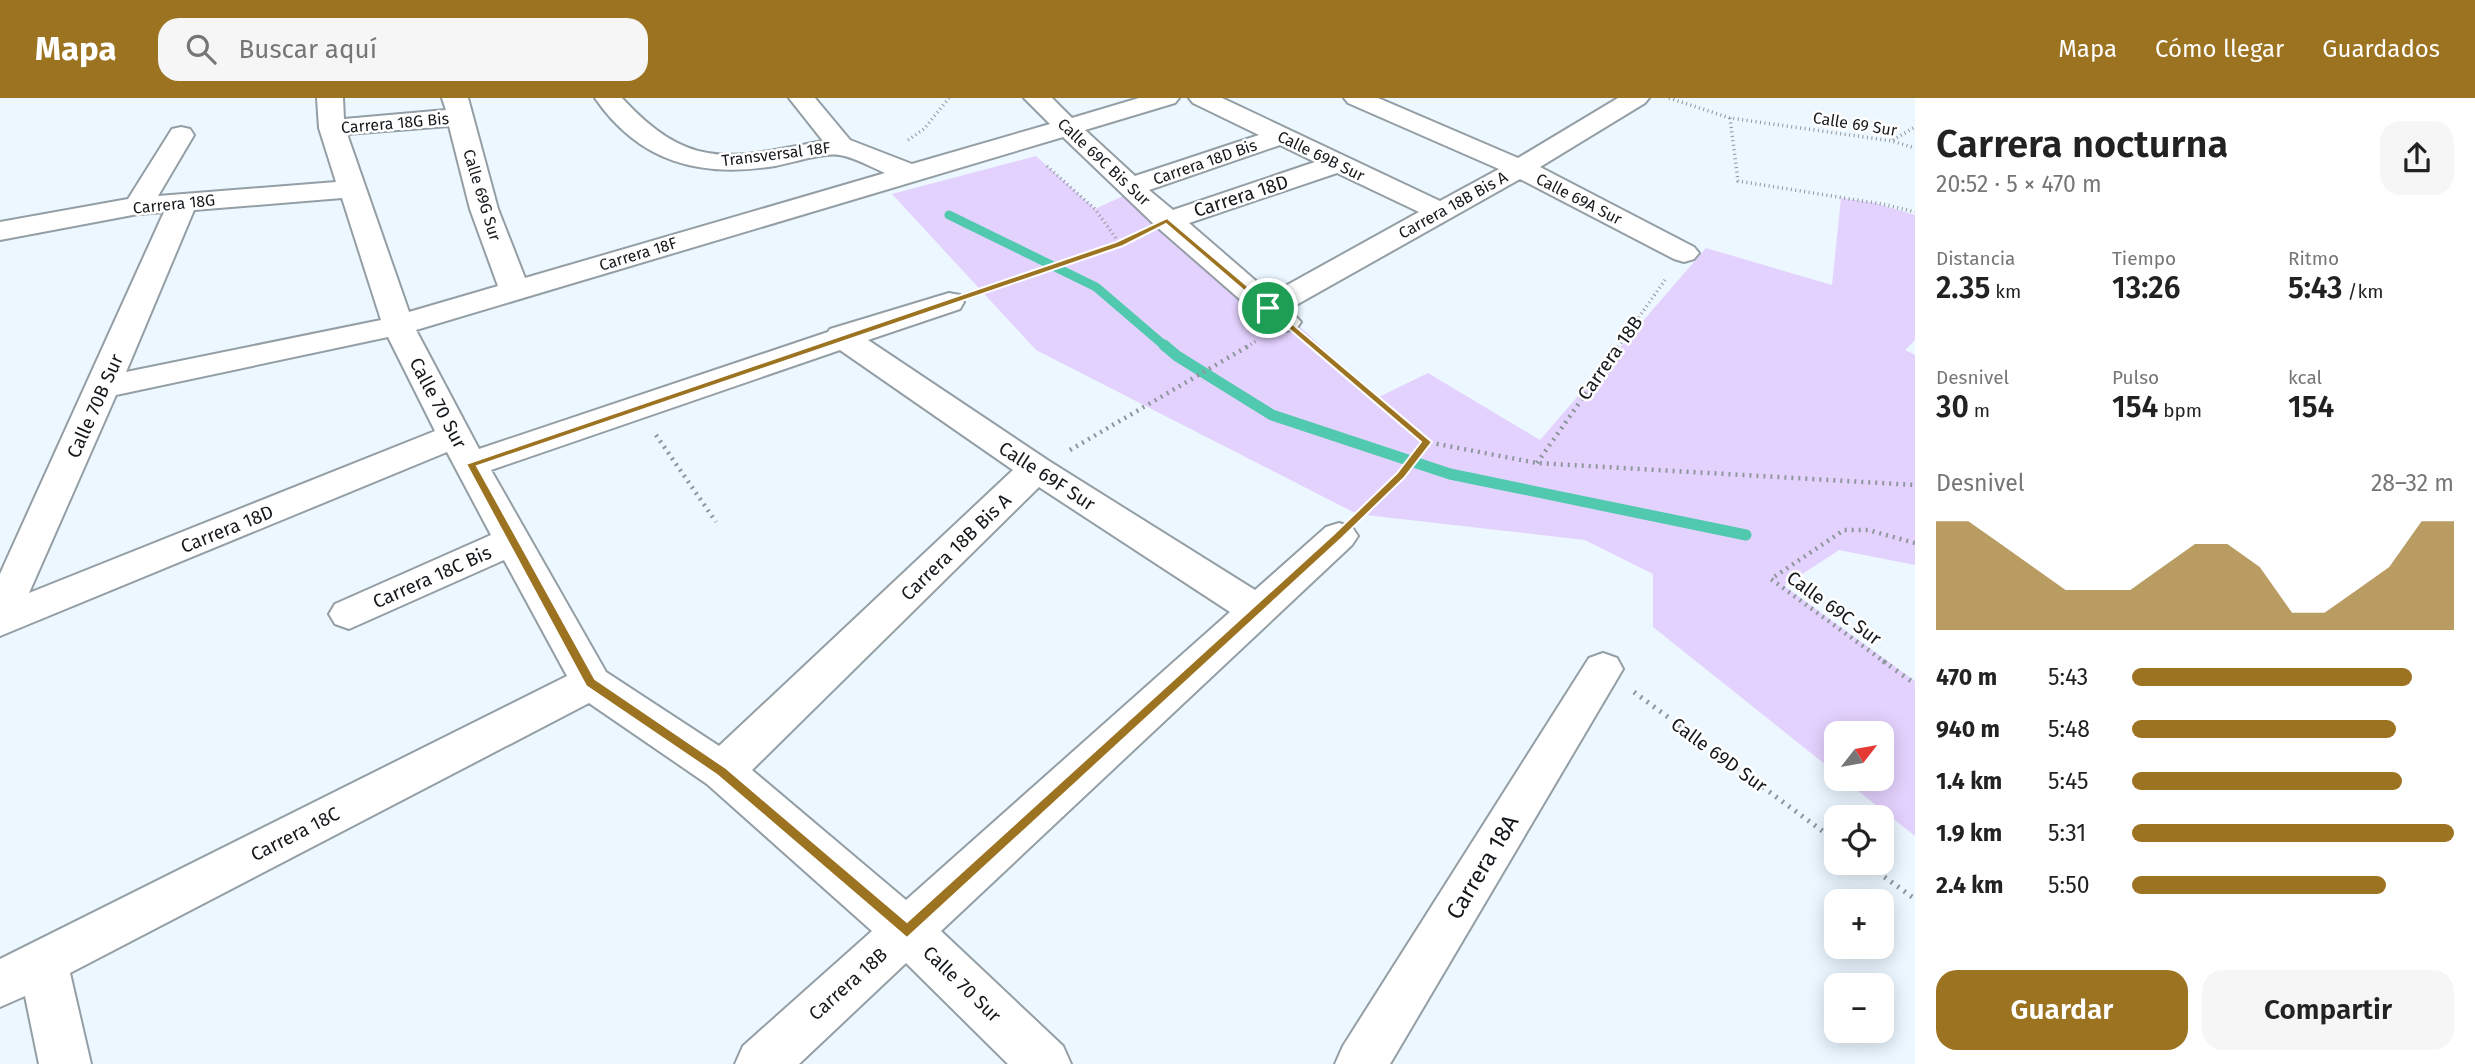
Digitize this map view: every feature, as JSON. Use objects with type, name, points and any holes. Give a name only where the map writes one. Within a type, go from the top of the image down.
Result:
[{"type":"street","name":"Transversal 18F","points":[[608,98],[640,132],[660,146],[697,160],[755,160],[841,146]]},
{"type":"street","points":[[802,98],[841,146],[910,173]]},
{"type":"street","name":"Calle 69C Bis Sur","points":[[1037,98],[1167,221],[1277,315]]},
{"type":"street","name":"Carrera 18F","points":[[104,387],[398,325],[1166,98]]},
{"type":"street","name":"Calle 69B Sur","points":[[1202,98],[1441,212]]},
{"type":"street","name":"Calle 69A Sur","points":[[1357,98],[1520,168],[1684,253]]},
{"type":"street","name":"Carrera 18B Bis A","points":[[1277,315],[1441,212],[1636,98]]},
{"type":"street","name":"Carrera 18G Bis","points":[[331,113],[457,108]]},
{"type":"street","name":"Calle 69G Sur","points":[[457,108],[484,209],[515,290]]},
{"type":"street","name":"Calle 70 Sur","points":[[331,113],[350,189],[398,325],[463,450],[591,683],[722,771],[907,931],[1045,1064]]},
{"type":"street","points":[[138,206],[181,135]]},
{"type":"street","name":"Carrera 18D Bis","points":[[1130,187],[1281,136]]},
{"type":"street","name":"Carrera 18D","points":[[1167,221],[1337,164]]},
{"type":"street","name":"Carrera 18G","points":[[0,230],[138,206],[350,189]]},
{"type":"street","name":"Calle 70B Sur","points":[[0,605],[14,585],[104,387],[183,202]]},
{"type":"street","name":"Carrera 18D","points":[[0,621],[463,450],[638,408],[841,336],[949,302]]},
{"type":"street","name":"Calle 69F Sur","points":[[841,336],[1036,469],[1256,611]]},
{"type":"street","name":"Carrera 18B Bis A","points":[[722,771],[1036,469]]},
{"type":"street","name":"Carrera 18B","points":[[761,1064],[1339,536]]},
{"type":"street","name":"Carrera 18C Bis","points":[[349,614],[514,540]]},
{"type":"street","name":"Carrera 18A","points":[[1362,1064],[1603,669]]},
{"type":"street","name":"Carrera 18C","points":[[0,984],[591,683]]},
{"type":"street","points":[[43,962],[65,1064]]},
{"type":"path","points":[[880,160],[924,129],[949,98]]},
{"type":"path","name":"Calle 69 Sur","points":[[1668,98],[1730,118],[1892,141],[1915,148]]},
{"type":"path","points":[[1730,118],[1738,181],[1882,204],[1915,212]]},
{"type":"path","points":[[1892,141],[1915,127]]},
{"type":"path","points":[[1020,141],[1095,209],[1119,244]]},
{"type":"path","points":[[949,302],[1119,244],[1167,221]]},
{"type":"path","name":"Carrera 18B","points":[[1537,463],[1684,253]]},
{"type":"path","points":[[1277,315],[1427,442],[1537,463],[1915,485]]},
{"type":"path","points":[[1036,469],[1221,363]]},
{"type":"path","points":[[638,408],[716,522]]},
{"type":"path","points":[[1339,536],[1401,475],[1427,442]]},
{"type":"path","name":"Calle 69C Sur","points":[[1915,543],[1868,530],[1844,530],[1770,579],[1915,684]]},
{"type":"path","name":"Calle 69D Sur","points":[[1603,669],[1824,832]]},
{"type":"path","points":[[1882,875],[1915,899]]},
{"type":"shaded area","points":[[1036,156],[1095,209],[1147,185],[1377,398],[1428,373],[1540,440],[1706,248],[1832,285],[1841,198],[1875,203],[1915,215],[1915,340],[1905,350],[1915,355],[1915,565],[1839,550],[1784,586],[1915,681],[1915,836],[1894,819],[1894,805],[1876,805],[1858,791],[1894,791],[1894,721],[1824,721],[1824,763],[1653,627],[1653,574],[1585,540],[1357,514],[1036,350],[892,194]]},
{"type":"waterway","points":[[949,215],[1096,287],[1166,347]]},
{"type":"waterway","points":[[1164,345],[1177,356],[1272,415],[1450,474],[1746,535]]},
{"type":"route","points":[[1167,221],[1268,308],[1427,442],[1401,475],[1339,536],[907,931],[722,771],[591,683],[471,464],[841,336],[1119,244],[1167,221]]}]
